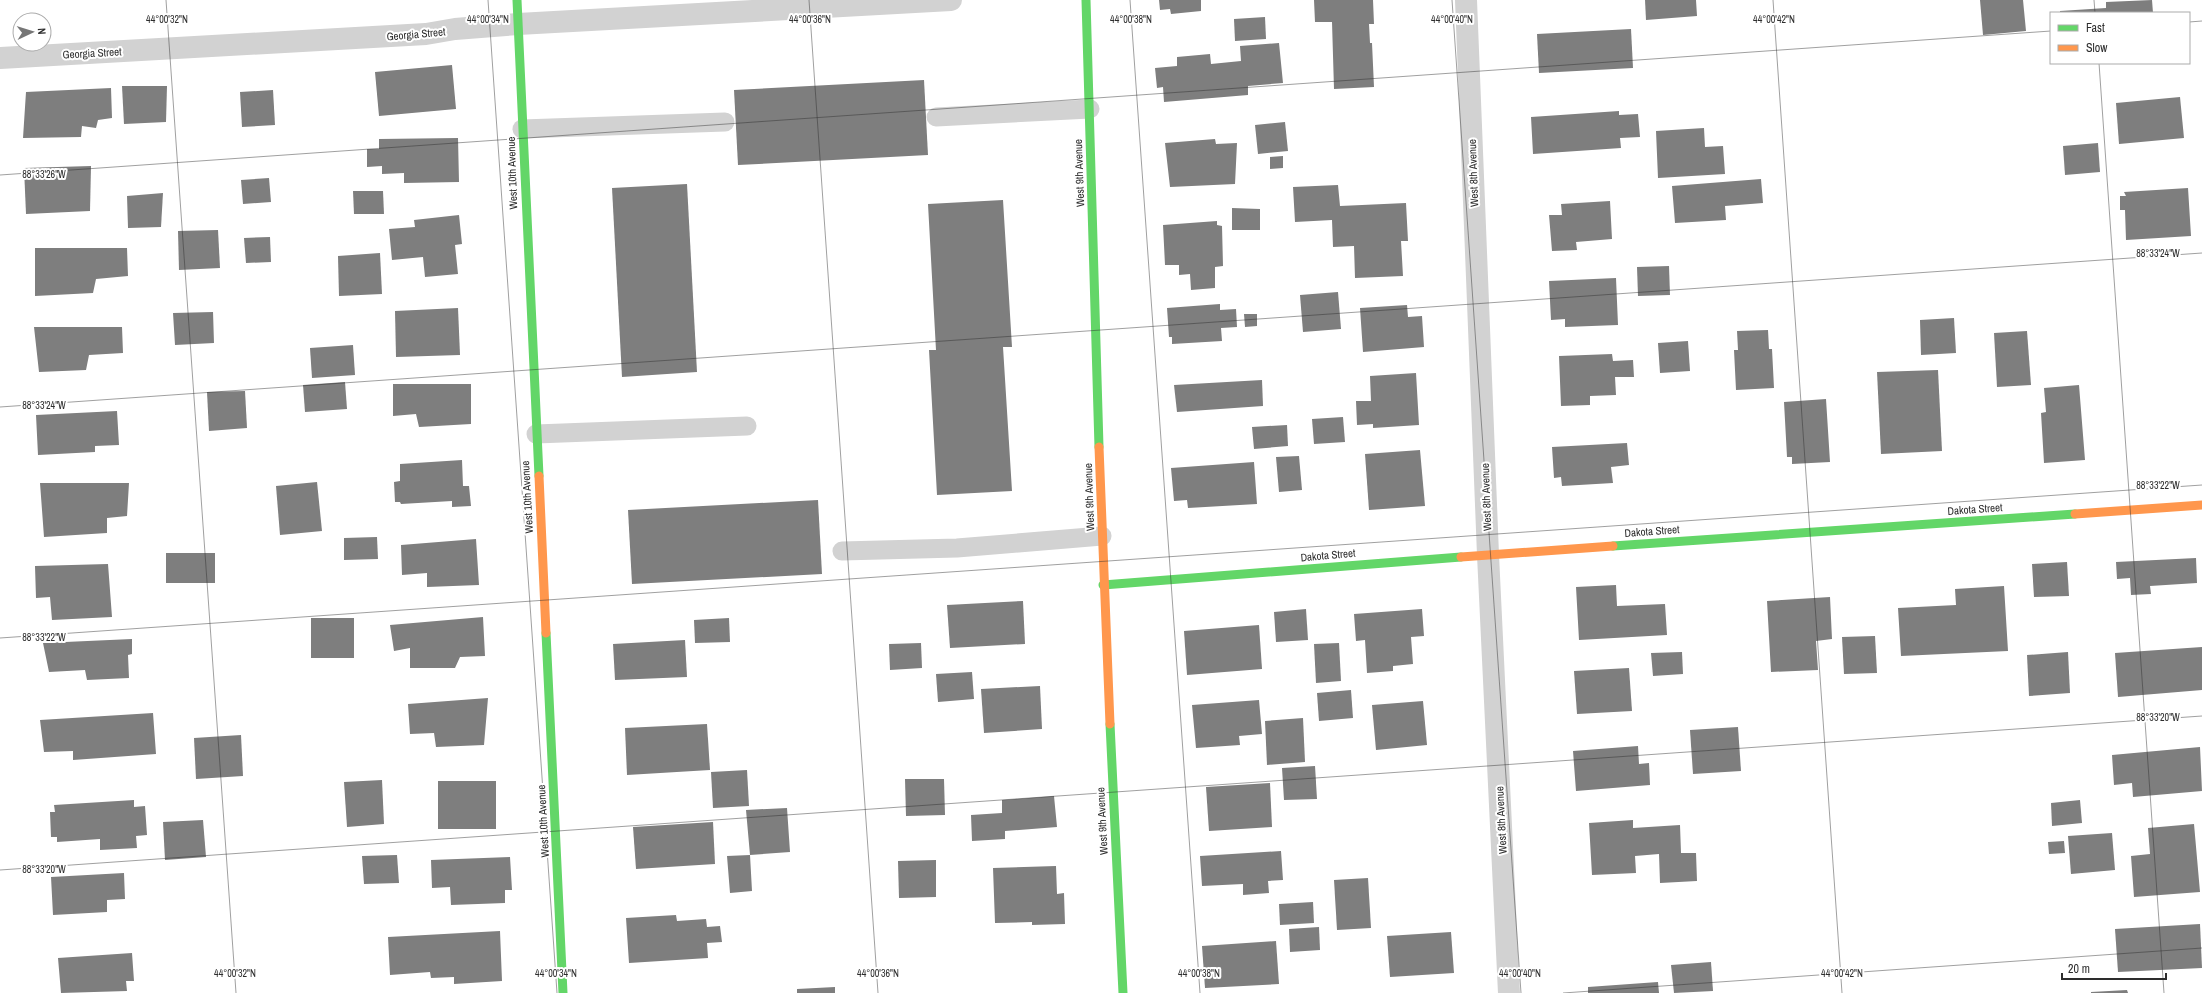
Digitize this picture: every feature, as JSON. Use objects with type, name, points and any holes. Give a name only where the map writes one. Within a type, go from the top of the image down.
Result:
[{"type":"street","name":"West 10th Avenue","points":[[517,0],[563,993]]},
{"type":"street","name":"Georgia Street","points":[[0,58],[426,34],[455,29],[518,24],[951,0]]},
{"type":"street","name":"West 9th Avenue","points":[[1086,0],[1103,585],[1123,993]]},
{"type":"street","name":"West 8th Avenue","points":[[1466,0],[1488,554],[1509,993]]},
{"type":"street","name":"Dakota Street","points":[[1103,585],[1488,554],[2202,505]]},
{"type":"lane","points":[[936,117],[1090,110]]},
{"type":"lane","points":[[522,129],[726,122]]},
{"type":"lane","points":[[536,434],[747,426]]},
{"type":"lane","points":[[842,551],[957,548],[1102,536]]},
{"type":"building","points":[[1159,0],[1201,0],[1201,11],[1171,14],[1170,9],[1160,10]]},
{"type":"building","points":[[1314,0],[1373,0],[1374,24],[1369,24],[1370,43],[1372,43],[1374,87],[1334,89],[1332,22],[1315,22]]},
{"type":"building","points":[[1645,0],[1696,0],[1697,16],[1646,20]]},
{"type":"building","points":[[1980,0],[2023,0],[2026,31],[1983,35]]},
{"type":"building","points":[[2152,0],[2153,12],[2060,12],[2106,8],[2106,2]]},
{"type":"building","points":[[1265,17],[1266,39],[1235,41],[1234,19]]},
{"type":"building","points":[[1631,29],[1633,68],[1539,73],[1537,34]]},
{"type":"building","points":[[1279,43],[1283,83],[1248,86],[1248,95],[1164,102],[1163,87],[1157,88],[1155,68],[1177,66],[1177,57],[1210,54],[1211,64],[1241,61],[1240,46]]},
{"type":"building","points":[[452,65],[456,109],[379,116],[375,72]]},
{"type":"building","points":[[924,80],[928,155],[738,165],[734,90]]},
{"type":"building","points":[[122,86],[167,86],[166,122],[124,124]]},
{"type":"building","points":[[111,88],[112,118],[98,120],[96,128],[82,126],[81,137],[23,138],[26,92]]},
{"type":"building","points":[[273,90],[275,125],[242,127],[240,92]]},
{"type":"building","points":[[2180,97],[2184,138],[2119,144],[2116,103]]},
{"type":"building","points":[[1619,111],[1619,115],[1638,114],[1640,137],[1620,138],[1621,148],[1533,154],[1531,117]]},
{"type":"building","points":[[1285,122],[1288,151],[1258,154],[1255,125]]},
{"type":"building","points":[[1704,128],[1705,147],[1723,146],[1725,174],[1658,178],[1656,131]]},
{"type":"building","points":[[458,138],[459,182],[404,183],[404,173],[382,174],[382,166],[367,167],[367,149],[379,149],[379,139]]},
{"type":"building","points":[[1215,139],[1216,144],[1237,143],[1235,184],[1170,187],[1165,143]]},
{"type":"building","points":[[2098,143],[2100,172],[2065,175],[2063,146]]},
{"type":"building","points":[[1283,156],[1283,168],[1270,169],[1270,157]]},
{"type":"building","points":[[91,166],[90,211],[26,214],[24,168]]},
{"type":"building","points":[[269,178],[271,202],[243,204],[241,180]]},
{"type":"building","points":[[1761,179],[1763,203],[1725,206],[1726,220],[1675,223],[1672,186]]},
{"type":"building","points":[[687,184],[697,372],[622,377],[612,188]]},
{"type":"building","points":[[1338,185],[1340,206],[1406,203],[1408,241],[1401,241],[1403,276],[1355,278],[1354,246],[1333,247],[1332,220],[1295,222],[1293,187]]},
{"type":"building","points":[[2188,188],[2191,236],[2126,240],[2125,210],[2120,210],[2120,196],[2126,196],[2124,192]]},
{"type":"building","points":[[353,191],[383,191],[384,214],[354,214]]},
{"type":"building","points":[[163,193],[161,227],[128,228],[127,196]]},
{"type":"building","points":[[1003,200],[1012,347],[1003,347],[1012,491],[937,495],[929,350],[936,350],[928,204]]},
{"type":"building","points":[[1610,201],[1612,239],[1576,242],[1577,250],[1552,251],[1549,215],[1562,215],[1561,204]]},
{"type":"building","points":[[1232,208],[1260,209],[1260,230],[1232,230]]},
{"type":"building","points":[[459,215],[462,244],[455,245],[458,274],[425,277],[423,257],[392,260],[389,229],[415,227],[414,220]]},
{"type":"building","points":[[1217,221],[1217,225],[1222,226],[1223,266],[1215,267],[1215,288],[1191,290],[1190,274],[1179,275],[1179,265],[1165,265],[1163,225]]},
{"type":"building","points":[[218,230],[220,268],[179,270],[178,231]]},
{"type":"building","points":[[270,237],[271,262],[246,263],[244,238]]},
{"type":"building","points":[[35,248],[127,248],[128,276],[96,279],[93,293],[35,296]]},
{"type":"building","points":[[380,253],[382,294],[339,296],[338,256]]},
{"type":"building","points":[[1669,266],[1670,295],[1638,296],[1637,267]]},
{"type":"building","points":[[1616,278],[1618,325],[1565,327],[1565,319],[1551,320],[1549,281]]},
{"type":"building","points":[[1338,292],[1341,329],[1303,332],[1300,295]]},
{"type":"building","points":[[1220,304],[1220,310],[1236,309],[1237,327],[1221,328],[1222,341],[1172,344],[1172,337],[1169,337],[1167,308]]},
{"type":"building","points":[[1407,305],[1408,317],[1422,316],[1424,347],[1363,352],[1360,308]]},
{"type":"building","points":[[458,308],[460,355],[396,357],[395,311]]},
{"type":"building","points":[[213,312],[214,343],[175,345],[173,313]]},
{"type":"building","points":[[1244,314],[1257,314],[1257,326],[1245,327]]},
{"type":"building","points":[[1954,318],[1956,353],[1921,355],[1920,320]]},
{"type":"building","points":[[34,327],[122,327],[123,353],[89,355],[86,370],[39,372]]},
{"type":"building","points":[[1768,330],[1769,349],[1772,349],[1774,388],[1736,390],[1734,350],[1738,350],[1737,331]]},
{"type":"building","points":[[2027,331],[2031,385],[1997,387],[1994,333]]},
{"type":"building","points":[[1688,341],[1690,371],[1660,373],[1658,343]]},
{"type":"building","points":[[353,345],[355,375],[312,378],[310,348]]},
{"type":"building","points":[[1612,354],[1613,361],[1633,360],[1634,377],[1615,377],[1616,395],[1590,396],[1590,405],[1561,406],[1559,356]]},
{"type":"building","points":[[1938,370],[1942,451],[1881,454],[1877,372]]},
{"type":"building","points":[[1416,373],[1419,425],[1373,428],[1373,424],[1357,425],[1356,401],[1371,401],[1370,376]]},
{"type":"building","points":[[1262,380],[1263,406],[1177,412],[1174,385]]},
{"type":"building","points":[[345,382],[347,409],[305,412],[303,385]]},
{"type":"building","points":[[393,384],[471,384],[471,424],[419,427],[416,414],[393,416]]},
{"type":"building","points":[[2079,385],[2085,460],[2044,463],[2041,413],[2046,412],[2044,388]]},
{"type":"building","points":[[245,391],[247,428],[209,431],[207,392]]},
{"type":"building","points":[[1826,399],[1830,462],[1792,464],[1792,457],[1787,457],[1784,402]]},
{"type":"building","points":[[117,411],[119,445],[95,446],[95,452],[38,455],[36,415]]},
{"type":"building","points":[[1343,417],[1345,442],[1314,444],[1312,419]]},
{"type":"building","points":[[1287,425],[1288,446],[1254,449],[1252,427]]},
{"type":"building","points":[[1627,443],[1629,465],[1611,467],[1613,483],[1562,486],[1561,477],[1554,478],[1552,447]]},
{"type":"building","points":[[1420,450],[1425,506],[1369,510],[1365,454]]},
{"type":"building","points":[[1299,456],[1302,490],[1279,492],[1276,457]]},
{"type":"building","points":[[462,460],[463,486],[469,486],[471,506],[452,507],[452,501],[401,504],[400,502],[395,502],[394,482],[400,481],[400,464]]},
{"type":"building","points":[[1254,462],[1257,504],[1188,508],[1187,500],[1174,501],[1171,468]]},
{"type":"building","points":[[317,482],[322,531],[280,535],[276,486]]},
{"type":"building","points":[[40,483],[129,483],[127,516],[107,518],[107,533],[44,537]]},
{"type":"building","points":[[818,500],[822,574],[632,584],[628,510]]},
{"type":"building","points":[[377,537],[378,559],[344,560],[344,538]]},
{"type":"building","points":[[476,539],[479,585],[427,587],[427,573],[402,575],[401,545]]},
{"type":"building","points":[[166,553],[215,553],[215,583],[166,583]]},
{"type":"building","points":[[2196,558],[2197,583],[2150,586],[2151,594],[2131,595],[2130,578],[2117,579],[2116,562]]},
{"type":"building","points":[[2067,562],[2069,596],[2034,597],[2032,564]]},
{"type":"building","points":[[108,564],[112,617],[52,620],[50,597],[36,598],[35,566]]},
{"type":"building","points":[[1616,585],[1617,606],[1665,604],[1667,635],[1579,640],[1576,587]]},
{"type":"building","points":[[2004,586],[2008,651],[1901,656],[1898,608],[1956,605],[1955,589]]},
{"type":"building","points":[[1830,597],[1832,639],[1816,641],[1818,670],[1771,672],[1767,601]]},
{"type":"building","points":[[1023,601],[1025,644],[950,648],[947,605]]},
{"type":"building","points":[[1306,609],[1308,640],[1276,642],[1274,612]]},
{"type":"building","points":[[1422,609],[1424,636],[1411,637],[1413,664],[1393,666],[1393,671],[1367,673],[1365,640],[1356,641],[1354,614]]},
{"type":"building","points":[[483,617],[485,656],[460,657],[455,668],[410,668],[410,648],[394,651],[390,625]]},
{"type":"building","points":[[311,618],[354,618],[354,658],[311,658]]},
{"type":"building","points":[[729,618],[730,642],[695,643],[694,620]]},
{"type":"building","points":[[1259,625],[1262,669],[1187,675],[1184,631]]},
{"type":"building","points":[[1875,636],[1877,673],[1844,674],[1842,637]]},
{"type":"building","points":[[132,639],[132,654],[128,655],[129,678],[87,680],[85,670],[49,672],[43,643]]},
{"type":"building","points":[[685,640],[687,677],[615,680],[613,644]]},
{"type":"building","points":[[921,643],[922,668],[890,670],[889,644]]},
{"type":"building","points":[[1339,643],[1341,681],[1316,683],[1314,644]]},
{"type":"building","points":[[2202,647],[2202,690],[2118,697],[2115,653]]},
{"type":"building","points":[[1682,652],[1683,674],[1653,676],[1651,653]]},
{"type":"building","points":[[2068,652],[2070,693],[2029,696],[2027,655]]},
{"type":"building","points":[[1629,668],[1632,711],[1577,714],[1574,671]]},
{"type":"building","points":[[972,672],[974,699],[938,702],[936,674]]},
{"type":"building","points":[[1040,686],[1042,729],[984,733],[981,689]]},
{"type":"building","points":[[1351,690],[1353,718],[1319,721],[1317,693]]},
{"type":"building","points":[[488,698],[484,745],[436,747],[434,733],[410,734],[408,704]]},
{"type":"building","points":[[1259,700],[1262,734],[1239,736],[1240,745],[1196,748],[1192,705]]},
{"type":"building","points":[[1423,701],[1427,745],[1376,750],[1372,705]]},
{"type":"building","points":[[153,713],[156,754],[73,760],[73,751],[44,752],[40,720]]},
{"type":"building","points":[[1303,718],[1305,762],[1267,765],[1265,721]]},
{"type":"building","points":[[707,724],[710,770],[627,775],[625,728]]},
{"type":"building","points":[[1738,727],[1741,771],[1693,774],[1690,730]]},
{"type":"building","points":[[241,735],[243,776],[196,779],[194,738]]},
{"type":"building","points":[[1638,746],[1639,764],[1649,763],[1650,785],[1576,791],[1573,751]]},
{"type":"building","points":[[2200,747],[2202,791],[2133,797],[2132,783],[2114,785],[2112,755]]},
{"type":"building","points":[[1315,766],[1317,799],[1284,800],[1282,768]]},
{"type":"building","points":[[747,770],[749,806],[713,808],[711,772]]},
{"type":"building","points":[[905,779],[944,779],[945,815],[906,816]]},
{"type":"building","points":[[382,780],[384,824],[347,827],[344,782]]},
{"type":"building","points":[[438,781],[496,781],[496,829],[438,829]]},
{"type":"building","points":[[1270,783],[1272,827],[1209,831],[1206,787]]},
{"type":"building","points":[[1054,796],[1057,827],[1005,831],[1005,839],[972,841],[971,815],[1002,813],[1002,800]]},
{"type":"building","points":[[134,800],[134,807],[145,806],[147,835],[136,836],[137,848],[100,850],[100,839],[57,842],[57,837],[51,837],[50,812],[55,812],[54,805]]},
{"type":"building","points":[[2080,800],[2082,823],[2052,826],[2051,803]]},
{"type":"building","points":[[787,808],[790,852],[750,855],[746,810]]},
{"type":"building","points":[[203,820],[206,857],[165,860],[163,822]]},
{"type":"building","points":[[1633,820],[1633,828],[1680,825],[1681,853],[1696,853],[1697,881],[1660,883],[1659,854],[1635,856],[1636,873],[1592,875],[1589,823]]},
{"type":"building","points":[[713,822],[715,864],[636,869],[633,827]]},
{"type":"building","points":[[2194,824],[2200,892],[2134,897],[2131,856],[2150,854],[2148,828]]},
{"type":"building","points":[[2112,833],[2115,870],[2071,874],[2068,836]]},
{"type":"building","points":[[2064,841],[2065,853],[2049,854],[2048,842]]},
{"type":"building","points":[[1281,851],[1283,880],[1268,881],[1269,893],[1243,895],[1243,884],[1202,886],[1200,856]]},
{"type":"building","points":[[397,855],[399,883],[364,884],[362,856]]},
{"type":"building","points":[[750,855],[752,891],[730,893],[727,856]]},
{"type":"building","points":[[510,857],[512,890],[505,890],[505,903],[451,905],[450,887],[432,888],[431,860]]},
{"type":"building","points":[[936,860],[936,897],[899,898],[898,861]]},
{"type":"building","points":[[1056,866],[1057,894],[1064,893],[1065,924],[1032,925],[1032,922],[995,923],[993,868]]},
{"type":"building","points":[[124,873],[125,899],[107,900],[107,912],[53,915],[51,877]]},
{"type":"building","points":[[1368,878],[1371,928],[1337,930],[1334,880]]},
{"type":"building","points":[[1313,902],[1314,923],[1280,925],[1279,904]]},
{"type":"building","points":[[676,915],[677,921],[706,919],[707,927],[720,926],[722,942],[707,943],[708,958],[629,963],[626,918]]},
{"type":"building","points":[[2200,924],[2202,968],[2118,972],[2115,929]]},
{"type":"building","points":[[1319,927],[1320,950],[1290,952],[1289,929]]},
{"type":"building","points":[[500,931],[502,981],[454,984],[454,977],[431,978],[430,972],[390,975],[388,937]]},
{"type":"building","points":[[1451,932],[1454,973],[1390,977],[1387,936]]},
{"type":"building","points":[[1276,941],[1279,984],[1205,988],[1202,946]]},
{"type":"building","points":[[132,953],[134,981],[126,981],[127,991],[61,993],[58,958]]},
{"type":"building","points":[[1711,962],[1713,991],[1674,993],[1671,965]]},
{"type":"building","points":[[1658,982],[1659,993],[1588,993],[1588,987]]},
{"type":"building","points":[[835,987],[835,993],[797,993],[797,989]]},
{"type":"building","points":[[2127,990],[2128,993],[2091,993],[2091,992]]},
{"type":"traffic: fast","points":[[517,0],[539,476]]},
{"type":"traffic: fast","points":[[1086,0],[1099,447]]},
{"type":"traffic: fast","points":[[1613,546],[2075,514]]},
{"type":"traffic: fast","points":[[1103,585],[1461,557]]},
{"type":"traffic: fast","points":[[546,633],[563,993]]},
{"type":"traffic: fast","points":[[1110,724],[1123,993]]},
{"type":"traffic: slow","points":[[1099,447],[1110,724]]},
{"type":"traffic: slow","points":[[539,476],[546,633]]},
{"type":"traffic: slow","points":[[2075,514],[2202,505]]},
{"type":"traffic: slow","points":[[1461,557],[1613,546]]}]
